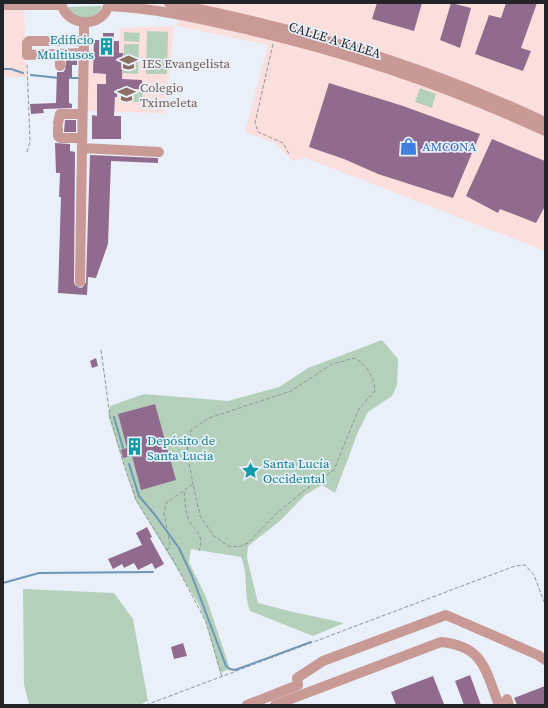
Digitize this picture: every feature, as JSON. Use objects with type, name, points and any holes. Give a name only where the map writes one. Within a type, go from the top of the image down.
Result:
[{"type":"street","name":"CALLE A KALEA","points":[[169,3],[208,10],[353,47],[491,96],[545,122]]},
{"type":"street","points":[[3,5],[61,4],[70,18],[84,22],[92,22],[99,18],[109,4]]},
{"type":"street","name":"CALLE A KALEA","points":[[109,4],[136,7],[274,35],[358,59],[501,110],[545,131]]},
{"type":"street","points":[[80,282],[84,22]]},
{"type":"street","points":[[84,41],[29,41],[27,43],[27,56],[60,55],[62,52],[84,52]]},
{"type":"street","points":[[60,55],[60,66]]},
{"type":"street","points":[[82,114],[60,114],[58,136],[60,138],[82,143],[159,152]]},
{"type":"street","points":[[247,705],[298,685],[297,678],[323,661],[446,615],[538,655],[545,660]]},
{"type":"street","points":[[275,705],[441,642],[458,643],[471,650],[482,661],[505,703]]},
{"type":"path","points":[[274,35],[255,123],[258,132],[283,142],[289,154]]},
{"type":"path","points":[[27,56],[30,142],[27,152]]},
{"type":"path","points":[[101,350],[110,416],[122,462],[136,500],[167,551],[206,622],[222,677]]},
{"type":"path","points":[[355,358],[365,365],[374,381],[375,391],[357,414],[334,470],[288,504],[248,544],[228,546],[214,536],[200,516],[192,484],[187,452],[190,430],[209,418],[291,391],[332,364],[355,358]]},
{"type":"path","points":[[167,551],[170,544],[164,514],[166,503],[175,495],[184,492],[192,484]]},
{"type":"path","points":[[184,492],[186,513],[190,524],[201,538],[202,543],[199,551]]},
{"type":"path","points":[[146,705],[520,565],[525,565],[530,570],[545,604]]},
{"type":"shaded area","points":[[3,3],[24,3],[26,77],[3,77]]},
{"type":"shaded area","points":[[135,3],[545,3],[545,251],[306,158],[292,161],[275,143],[245,132],[268,45],[177,26],[180,11]]},
{"type":"shaded area","points":[[174,26],[165,113],[86,111],[87,50],[119,51],[120,28]]},
{"type":"green space","points":[[102,6],[97,13],[85,18],[81,18],[73,14],[67,7]]},
{"type":"green space","points":[[147,31],[168,32],[167,74],[146,74]]},
{"type":"green space","points":[[124,32],[140,33],[139,42],[124,41]]},
{"type":"green space","points":[[124,44],[139,44],[138,74],[123,73]]},
{"type":"green space","points":[[420,88],[436,94],[432,108],[415,102]]},
{"type":"green space","points":[[121,91],[143,92],[142,102],[121,102]]},
{"type":"green space","points":[[382,340],[398,359],[397,385],[392,396],[368,412],[358,432],[335,493],[322,485],[305,495],[280,521],[248,546],[247,558],[258,603],[344,623],[313,636],[250,611],[247,597],[245,571],[241,557],[191,549],[189,562],[206,597],[230,669],[220,673],[206,623],[199,605],[135,499],[108,415],[110,406],[144,394],[228,401],[279,387],[308,368]]},
{"type":"green space","points":[[23,589],[114,593],[133,619],[148,701],[139,705],[29,705],[24,684]]},
{"type":"building","points":[[377,3],[422,3],[414,31],[372,19]]},
{"type":"building","points":[[451,3],[471,8],[460,48],[440,40]]},
{"type":"building","points":[[506,3],[537,3],[521,48],[531,51],[523,71],[475,54],[489,15],[501,18]]},
{"type":"building","points":[[103,33],[114,33],[114,41],[119,41],[119,53],[123,53],[122,79],[142,80],[142,89],[117,89],[114,116],[121,116],[121,139],[92,139],[92,115],[97,116],[97,84],[106,84],[106,74],[93,73],[94,40],[103,40]]},
{"type":"building","points":[[66,60],[77,60],[77,65],[72,65],[72,77],[69,77],[69,103],[72,104],[72,108],[43,109],[44,113],[31,114],[30,104],[56,103],[57,72],[63,72],[65,70]]},
{"type":"building","points":[[329,83],[403,106],[480,134],[453,198],[378,174],[344,159],[309,147]]},
{"type":"building","points":[[65,120],[76,120],[76,132],[64,132]]},
{"type":"building","points":[[492,139],[545,161],[545,206],[536,223],[500,209],[498,213],[466,196]]},
{"type":"building","points":[[55,143],[70,144],[70,151],[75,152],[74,282],[75,285],[80,288],[83,287],[86,282],[90,155],[158,158],[158,163],[111,161],[108,244],[96,278],[88,277],[87,295],[58,293],[61,197],[59,197],[60,173],[56,173]]},
{"type":"building","points":[[96,358],[98,366],[92,368],[90,361]]},
{"type":"building","name":"Depósito de Santa Lucia","points":[[155,404],[176,480],[141,490],[132,456],[123,458],[121,450],[127,448],[118,414]]},
{"type":"building","points":[[147,527],[152,537],[150,538],[164,564],[155,569],[152,563],[138,570],[134,563],[124,568],[122,564],[113,569],[108,559],[142,545],[136,533]]},
{"type":"building","points":[[183,643],[187,656],[174,659],[171,647]]},
{"type":"building","points":[[470,675],[481,705],[464,705],[455,681]]},
{"type":"building","points":[[433,676],[444,704],[396,705],[391,692]]},
{"type":"building","points":[[545,686],[545,705],[517,705],[514,698]]},
{"type":"waterway","points":[[3,69],[11,69],[23,73]]},
{"type":"waterway","points":[[31,75],[59,78]]},
{"type":"waterway","points":[[68,78],[79,78]]},
{"type":"waterway","points":[[114,417],[123,448]]},
{"type":"waterway","points":[[129,464],[139,496],[179,548],[192,576],[226,666],[235,670],[311,642]]},
{"type":"waterway","points":[[3,583],[39,573],[153,572]]},
{"type":"place","name":"Edificio Multiusos","points":[[107,46]]},
{"type":"place","name":"IES Evangelista","points":[[129,63]]},
{"type":"place","name":"Colegio Tximeleta","points":[[127,94]]},
{"type":"place","name":"AMCONA","points":[[409,146]]},
{"type":"place","name":"Depósito de Santa Lucia","points":[[134,447]]},
{"type":"place","name":"Santa Lucía Occidental","points":[[250,470]]}]
